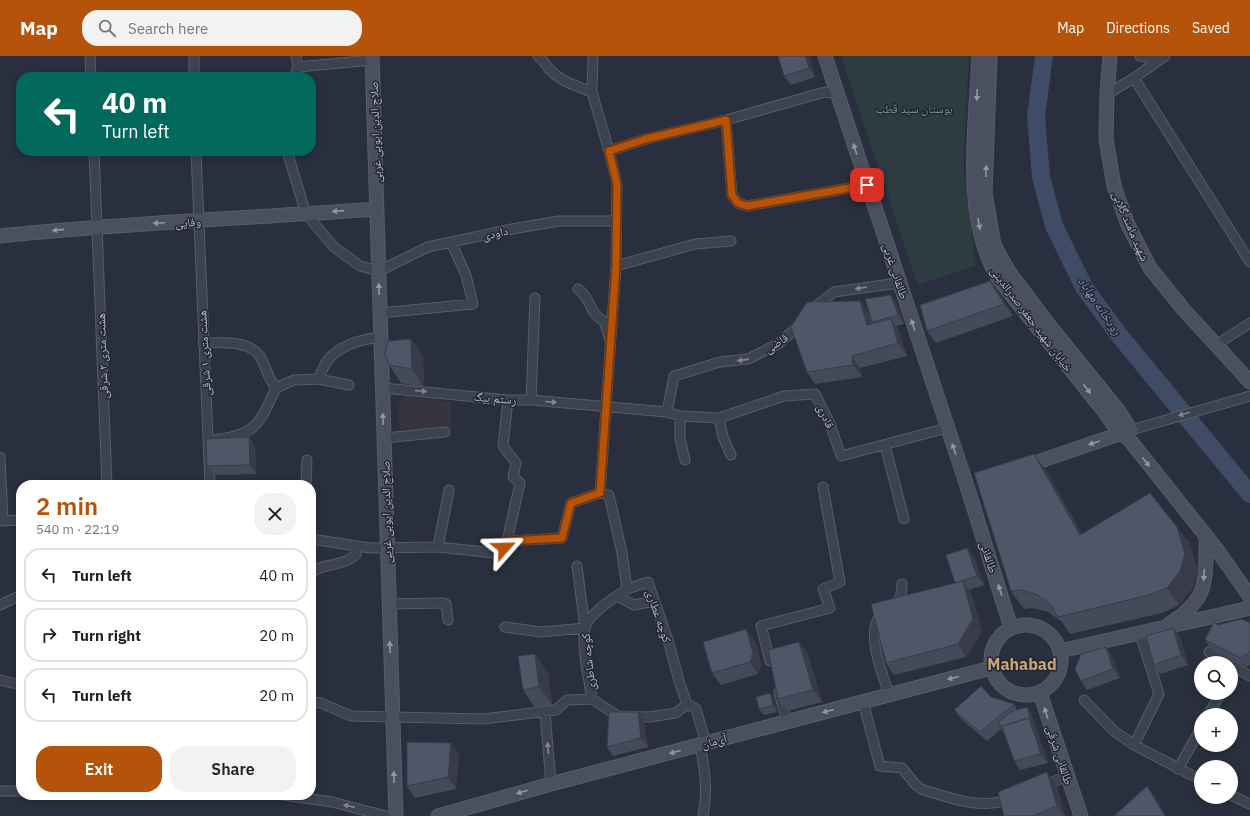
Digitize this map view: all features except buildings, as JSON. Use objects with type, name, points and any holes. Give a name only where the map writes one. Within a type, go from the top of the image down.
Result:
[{"type":"street","points":[[90,56],[91,72]]},
{"type":"street","points":[[194,56],[194,72]]},
{"type":"street","points":[[296,56],[298,67],[296,72]]},
{"type":"street","points":[[538,56],[542,58],[549,69],[567,84],[592,92]]},
{"type":"street","points":[[508,541],[562,538],[571,503],[600,493],[616,266],[617,184],[592,92],[592,56]]},
{"type":"street","name":"طالقانی غربی","points":[[824,56],[967,486]]},
{"type":"street","name":"خیابان شهید جعفر صدرالدینی","points":[[979,56],[974,190],[984,249],[998,278],[1103,410],[1126,434],[1206,536],[1250,597]]},
{"type":"street","name":"خیابان شهید جعفر صدرالدینی","points":[[990,56],[985,193],[994,245],[1009,272],[1049,325],[1118,410],[1126,434]]},
{"type":"street","name":"شهید مامند گلابی","points":[[1110,56],[1106,94],[1106,139],[1114,186],[1128,225],[1150,268],[1250,382]]},
{"type":"street","points":[[1140,56],[1161,58]]},
{"type":"street","points":[[298,67],[372,58]]},
{"type":"street","name":"صلاح الدین ایوبی غربی","points":[[372,58],[377,208]]},
{"type":"street","points":[[1106,94],[1134,78],[1161,58]]},
{"type":"street","points":[[1134,78],[1250,262]]},
{"type":"street","points":[[609,151],[646,139],[726,120],[825,92],[837,93]]},
{"type":"street","points":[[726,120],[732,195],[738,203],[747,206],[867,185]]},
{"type":"street","name":"هشت متری ۲ شرقی","points":[[94,156],[107,480]]},
{"type":"street","name":"هشت متری ۱ شرقی","points":[[196,156],[210,480]]},
{"type":"street","points":[[289,156],[306,214],[334,248],[360,266],[379,271]]},
{"type":"street","name":"وفایی","points":[[0,236],[97,226],[198,222],[377,208]]},
{"type":"street","name":"صلاح الدین ایوبی غریی","points":[[377,208],[388,604],[396,816]]},
{"type":"street","name":"داودی","points":[[379,271],[428,247],[450,242],[559,221],[616,221]]},
{"type":"street","points":[[616,266],[695,244],[731,241]]},
{"type":"street","points":[[380,313],[473,304],[466,275],[450,242]]},
{"type":"street","name":"قاضی","points":[[667,412],[674,376],[720,362],[748,359],[778,344],[798,327],[813,306],[834,292],[891,284],[900,285]]},
{"type":"street","points":[[578,289],[587,296],[596,317],[604,321],[611,343]]},
{"type":"street","points":[[531,400],[535,298]]},
{"type":"street","points":[[1216,345],[1250,323]]},
{"type":"street","points":[[318,379],[328,360],[340,350],[360,340],[381,337]]},
{"type":"street","points":[[203,343],[229,343],[249,348],[259,354],[269,380],[276,388]]},
{"type":"street","points":[[209,441],[248,432],[260,420],[276,388],[294,380],[318,379],[349,385]]},
{"type":"street","name":"رستم بیگ","points":[[382,388],[508,400],[531,400],[667,412]]},
{"type":"street","name":"قادری","points":[[667,412],[680,416],[719,418],[784,396],[815,394],[830,424],[840,456],[947,428]]},
{"type":"street","points":[[1010,471],[1126,434],[1147,425],[1250,396]]},
{"type":"street","points":[[316,540],[356,547],[438,547],[494,553],[500,552],[508,541],[520,483],[513,477],[516,463],[503,446],[508,400]]},
{"type":"street","points":[[680,416],[680,438],[684,460]]},
{"type":"street","points":[[719,418],[723,437],[731,455]]},
{"type":"street","points":[[384,438],[445,432]]},
{"type":"street","points":[[885,445],[904,519]]},
{"type":"street","points":[[0,457],[2,521],[16,520]]},
{"type":"street","points":[[306,480],[307,460]]},
{"type":"street","points":[[967,486],[981,481]]},
{"type":"street","name":"طالقانی","points":[[967,486],[1011,628]]},
{"type":"street","points":[[773,669],[761,626],[830,608],[823,589],[840,582],[823,487]]},
{"type":"street","points":[[438,547],[449,490]]},
{"type":"street","name":"کوچه عطاری","points":[[600,493],[610,495],[622,553],[627,589],[648,582],[687,704],[696,709],[703,744],[707,779],[703,816]]},
{"type":"street","points":[[1157,630],[1176,620],[1193,604],[1203,586],[1206,536]]},
{"type":"street","points":[[316,569],[351,559],[356,554],[356,547]]},
{"type":"street","points":[[505,627],[541,632],[585,628],[577,566]]},
{"type":"street","points":[[889,694],[876,657],[876,621],[885,610],[896,604],[902,595],[902,584]]},
{"type":"street","name":"کوچه شاطری","points":[[627,589],[597,612],[585,628],[586,661],[592,699],[618,716],[650,717],[676,713],[687,704]]},
{"type":"street","points":[[617,596],[634,605],[654,601]]},
{"type":"street","points":[[0,605],[16,597]]},
{"type":"street","points":[[388,604],[443,602],[446,604],[448,620]]},
{"type":"street","points":[[1060,651],[1250,608]]},
{"type":"street","points":[[1232,611],[1250,617]]},
{"type":"street","points":[[1021,625],[1032,625],[1042,629],[1050,635],[1060,651],[1061,665],[1057,677],[1050,686],[1040,693],[1025,696],[1010,692],[1001,686],[995,678],[991,668],[990,656],[994,644],[1001,634],[1011,628],[1021,625]]},
{"type":"street","points":[[1134,745],[1159,694],[1140,634]]},
{"type":"street","points":[[1209,652],[1214,656]]},
{"type":"street","name":"آی‌مان","points":[[438,816],[551,784],[991,668]]},
{"type":"street","points":[[1238,671],[1250,676]]},
{"type":"street","points":[[0,680],[16,684]]},
{"type":"street","points":[[776,683],[787,722]]},
{"type":"street","name":"طالقانی شرقی","points":[[1040,693],[1081,816]]},
{"type":"street","points":[[316,702],[321,703],[350,716],[483,719],[556,710],[567,700],[592,699]]},
{"type":"street","points":[[1084,700],[1114,731],[1134,745],[1194,777]]},
{"type":"street","points":[[863,702],[880,766],[902,768],[921,789],[968,803],[1004,806],[1028,792],[1067,776]]},
{"type":"street","points":[[545,712],[551,784]]},
{"type":"street","points":[[1178,769],[1194,740]]},
{"type":"street","points":[[0,791],[16,791]]},
{"type":"street","points":[[1238,798],[1250,804]]},
{"type":"street","points":[[316,800],[332,802],[386,816]]},
{"type":"shaded area","points":[[406,396],[451,402],[451,427],[399,429],[398,407],[401,400]]},
{"type":"green space","name":"بوستان سید قطب","points":[[841,56],[969,56],[963,167],[976,265],[918,285]]},
{"type":"waterway","name":"رودخانه مهاباد","points":[[1044,56],[1036,116],[1041,177],[1054,226],[1084,287],[1119,335],[1250,494]]},
{"type":"district","name":"Mahabad","points":[[1022,664]]},
{"type":"route","points":[[504,548],[508,541],[562,538],[571,503],[600,493],[616,266],[617,184],[609,151],[646,139],[726,120],[732,195],[738,203],[747,206],[867,185]]}]
